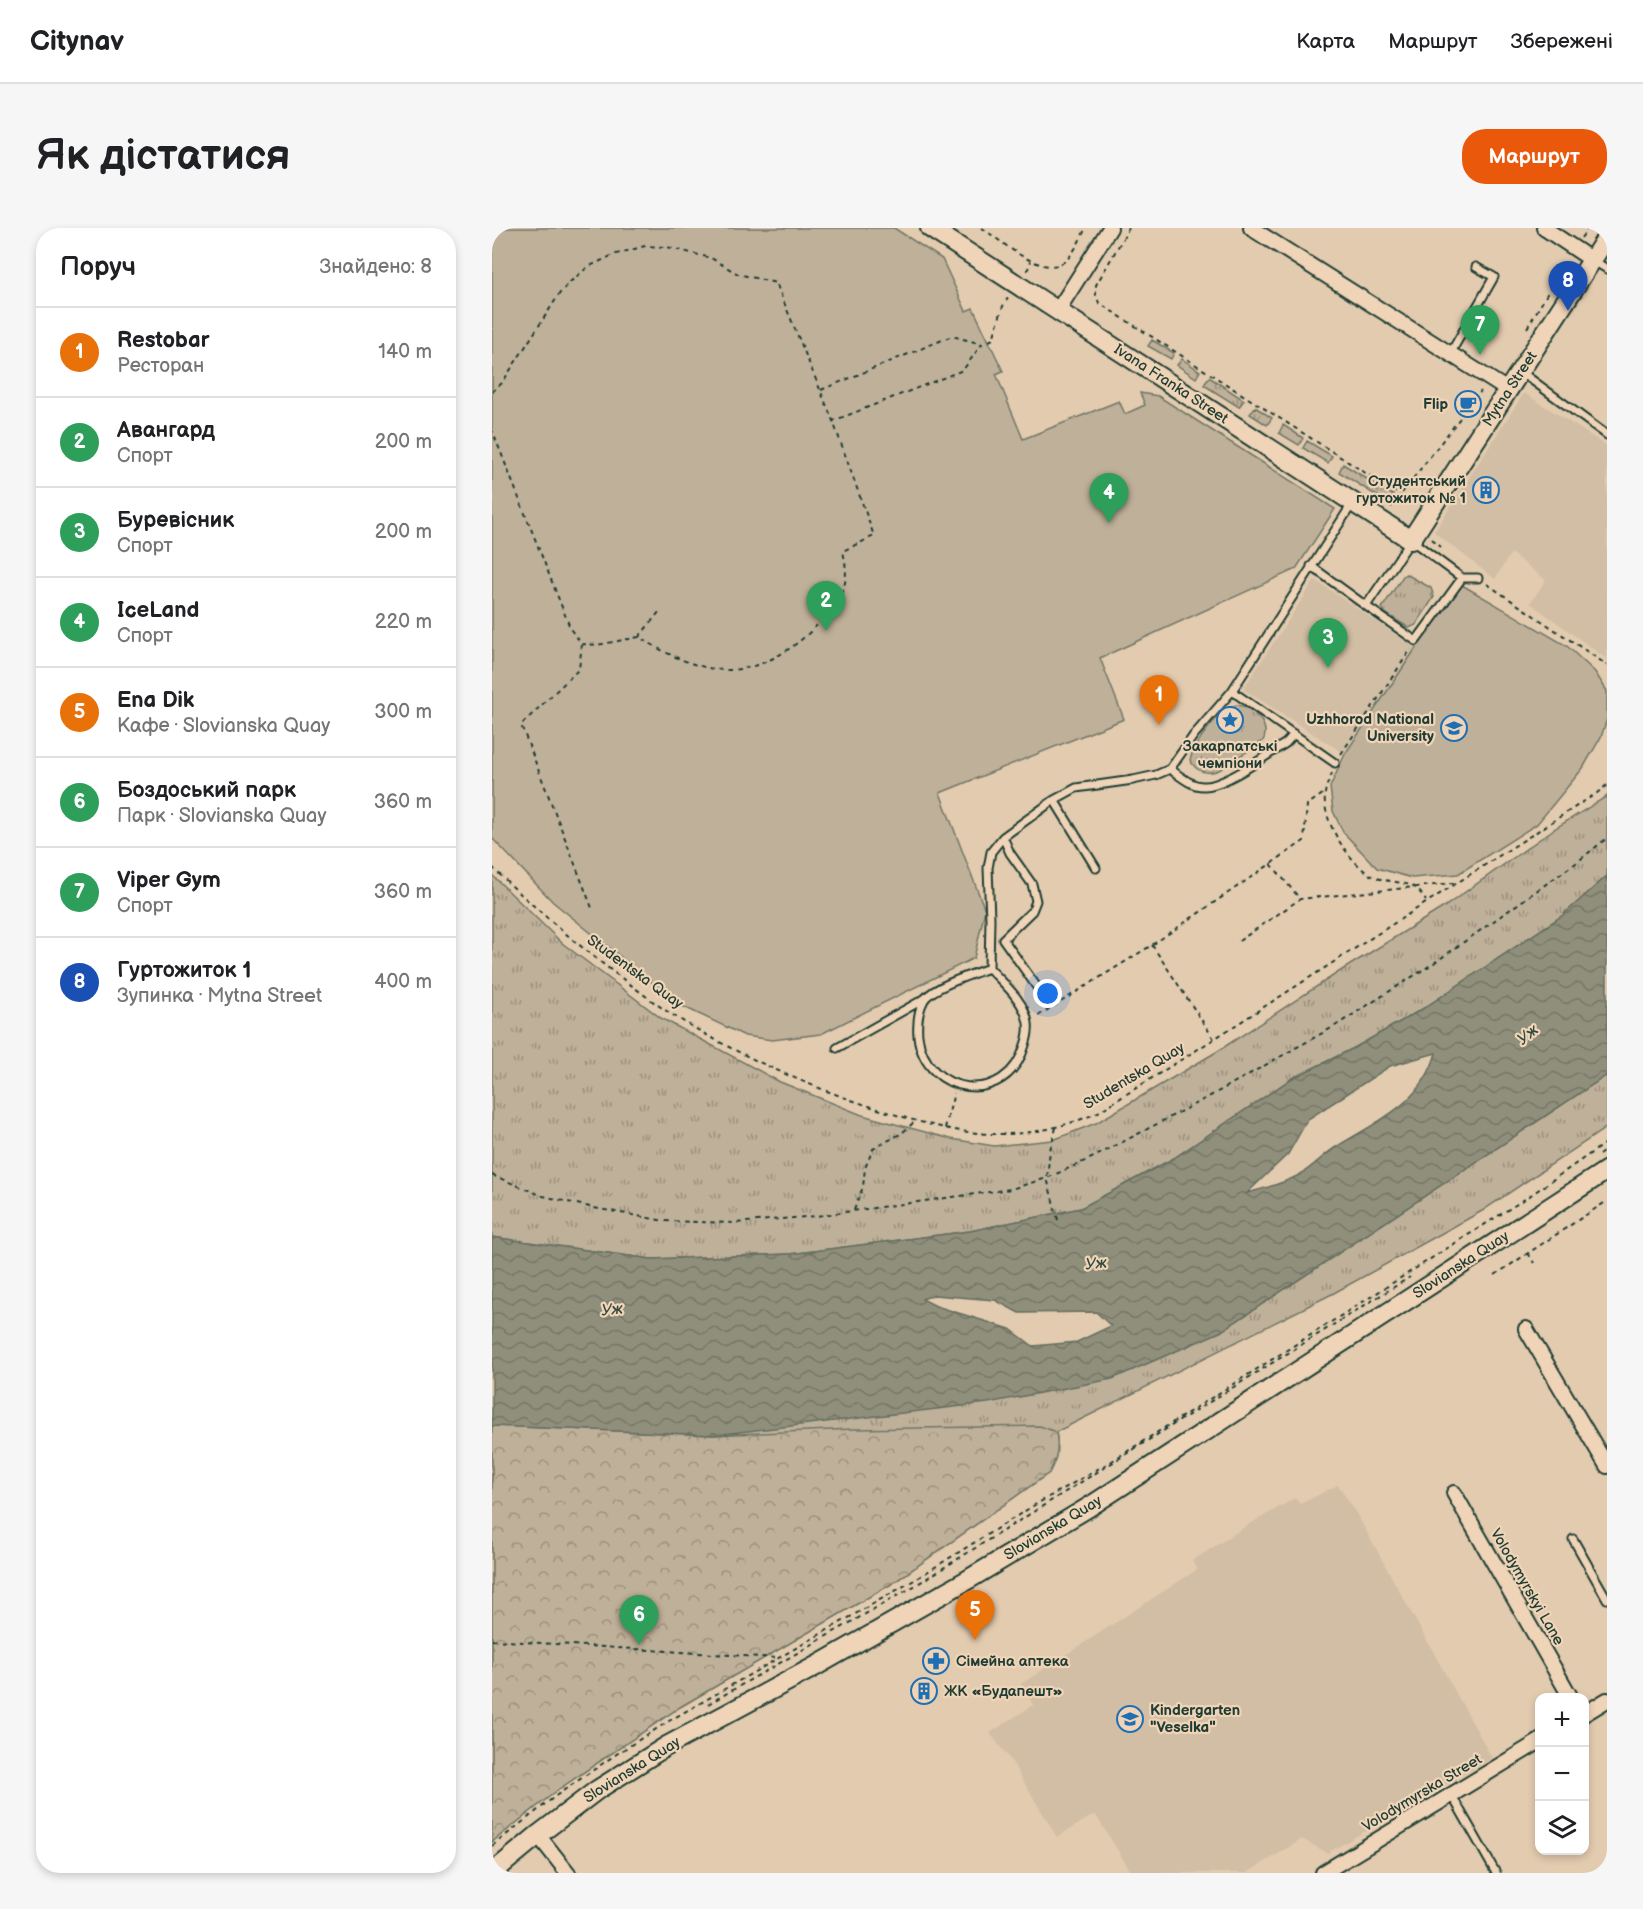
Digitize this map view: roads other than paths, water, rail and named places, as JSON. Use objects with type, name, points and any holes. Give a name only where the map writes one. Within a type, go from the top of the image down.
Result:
[{"type":"street","name":"Ivana Franka Street","points":[[930,228],[1411,540]]},
{"type":"street","points":[[1058,310],[1110,228]]},
{"type":"street","points":[[1251,228],[1509,391]]},
{"type":"street","points":[[1544,228],[1600,264]]},
{"type":"street","name":"Mytna Street","points":[[1411,540],[1521,372],[1600,264],[1607,237]]},
{"type":"street","name":"Slovianska Quay","points":[[492,1873],[537,1834],[597,1790],[665,1747],[816,1666],[969,1579],[1089,1507],[1602,1163]]},
{"type":"street","points":[[1526,1329],[1607,1466]]},
{"type":"street","name":"Volodymyrskyi Lane","points":[[1454,1493],[1568,1693]]},
{"type":"street","points":[[1589,1710],[1607,1700]]},
{"type":"street","name":"Volodymyrska Street","points":[[1323,1873],[1535,1743]]},
{"type":"street","points":[[537,1834],[568,1873]]},
{"type":"lane","points":[[1450,354],[1494,277],[1476,267]]},
{"type":"lane","points":[[1521,372],[1607,435]]},
{"type":"lane","points":[[924,999],[917,1023],[919,1046],[930,1068],[957,1085],[970,1087],[994,1084],[1011,1072],[1022,1056],[1028,1022],[1019,1000],[988,968],[990,919],[988,867],[991,852],[1003,837],[1054,800],[1076,788],[1133,780],[1170,769],[1194,735],[1232,691],[1353,502]]},
{"type":"lane","points":[[1366,606],[1411,540],[1462,578],[1478,578]]},
{"type":"lane","points":[[1311,566],[1416,641],[1462,578]]},
{"type":"lane","points":[[1232,691],[1335,764]]},
{"type":"lane","points":[[1170,769],[1189,782],[1203,786],[1221,783],[1287,743],[1294,734]]},
{"type":"lane","points":[[1054,800],[1096,868]]},
{"type":"lane","points":[[1003,837],[1010,853],[1032,884],[1036,901],[1032,911],[1003,939],[1039,990]]},
{"type":"lane","points":[[837,1048],[924,999],[944,985],[988,968]]},
{"type":"lane","points":[[1573,1539],[1607,1599]]},
{"type":"lane","points":[[1451,1794],[1496,1873]]},
{"type":"water","name":"Уж","points":[[1607,876],[1607,1075],[1220,1332],[1112,1379],[988,1403],[714,1435],[492,1426],[492,1237],[651,1259],[790,1254],[970,1231],[1081,1208],[1174,1158],[1291,1079],[1356,1047],[1424,1008],[1563,915]],"holes":[[[1436,1053],[1420,1086],[1396,1110],[1331,1150],[1299,1175],[1247,1193],[1288,1154],[1308,1119],[1390,1066]],[[934,1295],[995,1300],[1019,1313],[1096,1312],[1111,1326],[1077,1342],[1033,1346],[1010,1329],[936,1306],[922,1299]]]},
{"type":"place","name":"Гуртожиток 1","points":[[1568,311]]},
{"type":"place","name":"Viper Gym","points":[[1480,355]]},
{"type":"place","name":"Flip","points":[[1468,404]]},
{"type":"place","name":"Студентський гуртожиток № 1","points":[[1486,490]]},
{"type":"place","name":"IceLand","points":[[1109,523]]},
{"type":"place","name":"Авангард","points":[[826,631]]},
{"type":"place","name":"Буревісник","points":[[1328,668]]},
{"type":"place","name":"Закарпатські чемпіони","points":[[1230,720]]},
{"type":"place","name":"Restobar","points":[[1159,725]]},
{"type":"place","name":"Uzhhorod National University","points":[[1454,728]]},
{"type":"place","name":"Ena Dik","points":[[975,1640]]},
{"type":"place","name":"Боздоський парк","points":[[639,1645]]},
{"type":"place","name":"Сімейна аптека","points":[[936,1661]]},
{"type":"place","name":"ЖК «Будапешт»","points":[[924,1691]]},
{"type":"place","name":"Kindergarten \"Veselka\"","points":[[1130,1719]]}]
